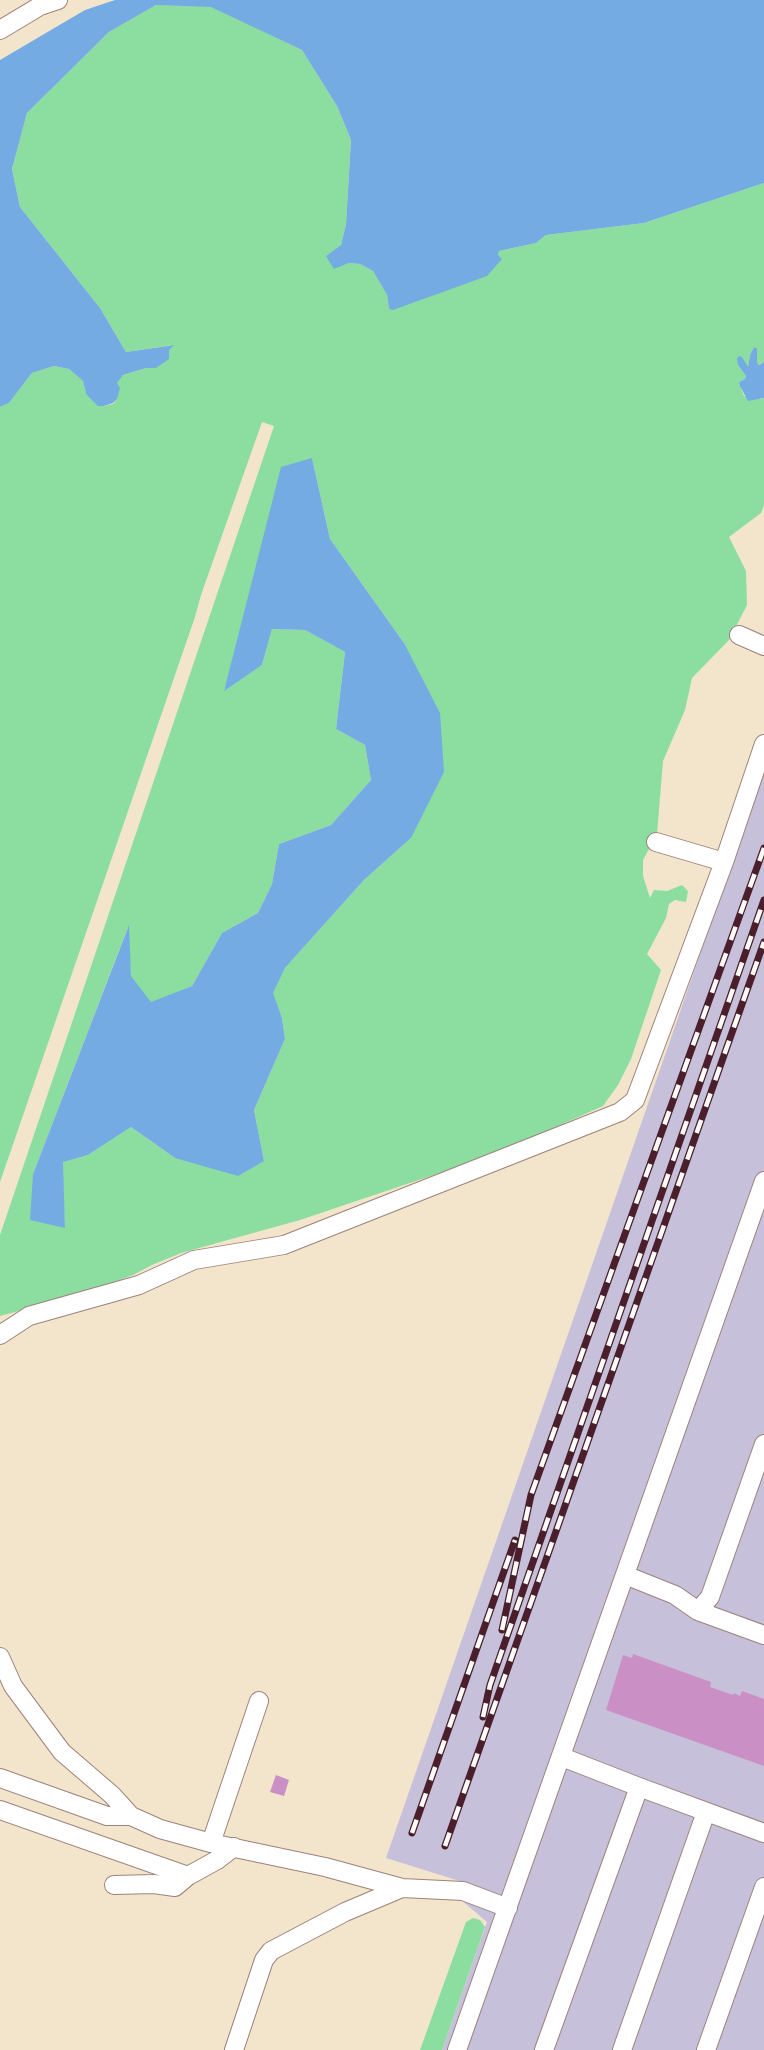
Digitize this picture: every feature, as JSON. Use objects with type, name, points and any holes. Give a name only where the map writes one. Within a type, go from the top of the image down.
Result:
[{"type":"lane","points":[[0,30],[40,6],[58,0]]},
{"type":"lane","points":[[739,635],[764,646]]},
{"type":"lane","points":[[0,1335],[29,1316],[140,1285],[194,1260],[284,1245],[620,1112],[635,1100],[724,862],[764,744]]},
{"type":"lane","points":[[656,842],[724,862]]},
{"type":"lane","points":[[457,2050],[764,1181]]},
{"type":"lane","points":[[698,1611],[710,1597],[764,1444]]},
{"type":"lane","points":[[625,1575],[675,1595],[698,1611],[764,1635]]},
{"type":"lane","points":[[0,1657],[13,1686],[62,1752],[112,1795],[131,1816],[160,1829],[211,1843],[402,1888],[463,1891],[508,1908]]},
{"type":"lane","points":[[211,1843],[259,1701]]},
{"type":"lane","points":[[562,1757],[764,1833]]},
{"type":"lane","points":[[0,1778],[107,1816],[131,1816]]},
{"type":"lane","points":[[544,2050],[639,1787]]},
{"type":"lane","points":[[0,1810],[188,1876]]},
{"type":"lane","points":[[622,2050],[706,1812]]},
{"type":"lane","points":[[114,1885],[154,1884],[175,1887],[188,1876],[217,1860],[234,1847]]},
{"type":"lane","points":[[706,2050],[764,1887]]},
{"type":"lane","points":[[234,2050],[264,1960],[271,1951],[345,1912],[402,1888]]},
{"type":"shaded area","points":[[764,770],[764,2050],[442,2050],[487,1922],[460,1899],[466,1883],[386,1858]]},
{"type":"green space","points":[[156,5],[211,6],[302,50],[337,106],[351,140],[346,224],[341,245],[327,256],[334,268],[349,263],[360,264],[373,271],[387,295],[389,309],[498,255],[499,251],[536,243],[546,235],[644,223],[764,183],[764,362],[758,365],[757,348],[754,347],[748,368],[738,365],[746,376],[739,382],[744,396],[764,398],[764,505],[761,513],[729,537],[746,571],[747,605],[729,640],[692,678],[685,710],[663,761],[657,834],[643,860],[643,876],[650,898],[654,890],[667,891],[682,885],[688,891],[686,902],[675,900],[669,904],[666,918],[647,954],[661,970],[631,1059],[618,1085],[603,1106],[493,1155],[300,1220],[181,1253],[133,1275],[82,1294],[0,1316],[0,1235],[274,426],[262,422],[0,1182],[0,407],[9,403],[32,373],[54,366],[69,369],[83,381],[86,394],[104,406],[113,404],[117,399],[116,383],[123,375],[146,368],[172,345],[126,352],[100,308],[20,207],[12,169],[27,113],[109,32]],"holes":[[[312,458],[330,539],[404,643],[411,838],[364,880],[285,968],[272,993],[282,1018],[285,1039],[254,1110],[264,1161],[175,1158],[131,1127],[88,1155],[62,1162],[65,1228],[33,1174],[128,927],[131,977],[151,1003],[192,986],[222,933],[258,913],[272,884],[279,844],[331,825],[371,780],[365,745],[336,729],[345,652],[305,630],[272,629],[262,665],[224,690]]]},
{"type":"green space","points":[[473,1918],[480,1920],[485,1927],[442,2050],[420,2050],[466,1922]]},
{"type":"water","points":[[115,0],[764,0],[764,183],[644,223],[546,235],[536,243],[499,251],[498,255],[502,259],[487,276],[393,310],[389,309],[387,295],[373,271],[360,264],[349,263],[334,269],[326,256],[341,245],[346,224],[351,140],[337,106],[302,50],[211,7],[156,5],[109,32],[27,113],[12,169],[20,207],[100,308],[126,352],[174,345],[169,350],[169,359],[156,368],[146,368],[123,375],[117,383],[120,388],[117,399],[104,406],[98,406],[86,394],[83,381],[69,369],[54,366],[32,373],[9,403],[0,407],[0,60],[85,10]]},
{"type":"water","points":[[754,347],[757,348],[757,363],[759,365],[764,362],[764,398],[748,401],[739,382],[746,376],[738,365],[737,358],[742,357],[748,367]]},
{"type":"water","points":[[312,458],[330,539],[404,643],[440,713],[444,772],[411,838],[364,880],[285,968],[273,993],[282,1018],[285,1039],[254,1110],[264,1161],[238,1176],[175,1158],[131,1127],[88,1155],[63,1162],[65,1228],[30,1220],[33,1174],[129,925],[131,976],[151,1002],[192,986],[222,933],[258,913],[272,884],[279,844],[331,825],[371,780],[365,745],[336,729],[345,652],[305,630],[272,629],[262,665],[224,691],[281,467]]},
{"type":"building","points":[[633,1654],[711,1682],[710,1687],[733,1695],[734,1693],[740,1696],[742,1691],[764,1699],[764,1766],[606,1710],[623,1655],[632,1658]]},
{"type":"building","points":[[276,1775],[289,1780],[284,1796],[270,1792]]},
{"type":"railway","points":[[502,1630],[531,1495],[764,848]]},
{"type":"railway","points":[[483,1717],[490,1685],[764,900]]},
{"type":"railway","points":[[445,1846],[764,942]]},
{"type":"railway","points":[[412,1833],[515,1540]]}]
